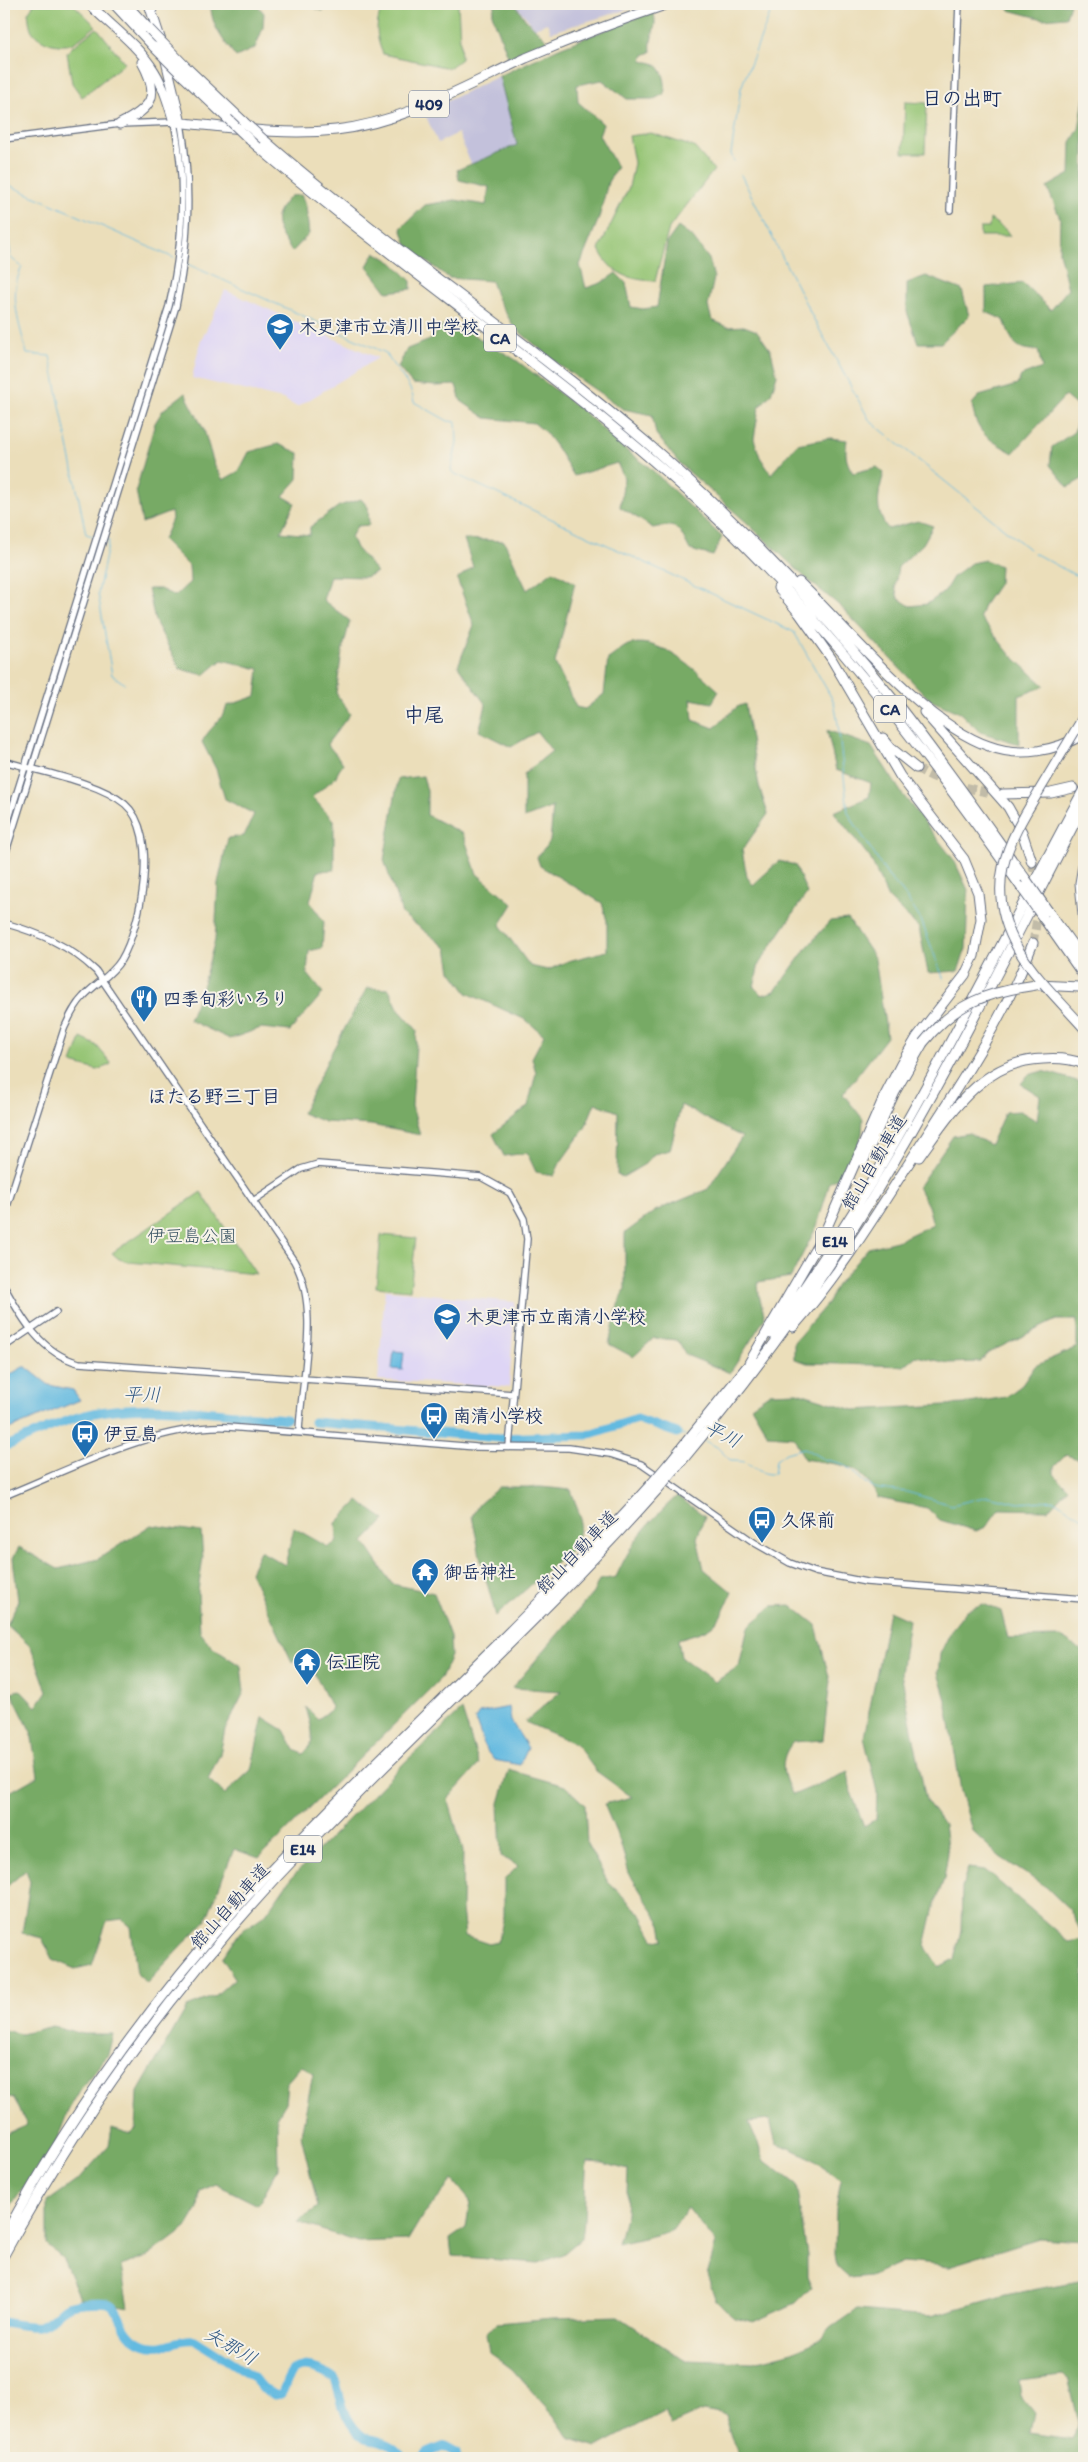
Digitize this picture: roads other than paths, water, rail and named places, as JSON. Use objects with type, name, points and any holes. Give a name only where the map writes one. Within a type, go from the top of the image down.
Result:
[{"type":"highway","points":[[89,4],[154,70],[177,123]]},
{"type":"highway","name":"CA","points":[[114,4],[154,47],[345,208],[632,431],[746,541],[818,611],[902,709],[1025,878],[1032,895]]},
{"type":"highway","name":"CA","points":[[126,4],[149,28],[186,73],[250,140],[347,221],[596,413],[699,497]]},
{"type":"highway","points":[[149,4],[156,24],[177,123]]},
{"type":"highway","name":"409","points":[[177,123],[276,132],[303,132],[342,129],[393,117],[426,106],[527,58],[602,26],[668,4]]},
{"type":"highway","points":[[120,124],[145,110],[151,99],[152,87],[148,74],[140,60],[122,36]]},
{"type":"highway","points":[[699,497],[756,537],[898,681],[1008,808],[1022,832],[1032,862]]},
{"type":"highway","points":[[699,497],[799,613],[831,658],[900,776],[964,859],[978,893],[980,929],[974,956],[965,975],[917,1037],[884,1097],[824,1234]]},
{"type":"highway","name":"CA","points":[[746,541],[895,715],[1021,887],[1032,895]]},
{"type":"highway","points":[[898,681],[942,720],[967,736],[990,747],[1016,751],[1042,750],[1065,744],[1084,734]]},
{"type":"highway","points":[[859,707],[891,748],[916,768]]},
{"type":"highway","points":[[1084,716],[1013,835],[1007,849],[1001,889],[1007,925],[1019,951],[1084,1028]]},
{"type":"highway","points":[[1003,794],[1051,792],[1073,788]]},
{"type":"highway","name":"館山自動車道","points":[[753,1365],[880,1168],[1084,789]]},
{"type":"highway","name":"館山自動車道","points":[[4,2255],[65,2150],[110,2081],[212,1950],[313,1839],[549,1606],[701,1432],[838,1251],[923,1112],[1084,805]]},
{"type":"highway","points":[[1084,860],[1080,883],[1084,926]]},
{"type":"highway","points":[[1032,895],[1084,976]]},
{"type":"highway","points":[[1046,915],[1084,961]]},
{"type":"highway","points":[[753,1365],[803,1316],[885,1202],[955,1094],[1010,997],[1033,943]]},
{"type":"highway","points":[[753,1365],[847,1194],[895,1092],[923,1043],[946,1018],[979,998],[1000,991],[1036,985],[1079,987]]},
{"type":"highway","points":[[901,1176],[908,1173],[965,1096],[984,1079],[1001,1069],[1025,1061],[1054,1058],[1084,1064]]},
{"type":"highway","name":"館山自動車道","points":[[4,2238],[57,2145],[103,2076],[169,1988],[205,1944],[306,1833],[655,1486]]},
{"type":"street","points":[[950,210],[959,4]]},
{"type":"street","points":[[4,138],[120,124],[177,123]]},
{"type":"street","points":[[4,834],[155,353],[173,290],[182,231],[181,166],[177,123]]},
{"type":"street","points":[[4,858],[176,306],[182,275],[189,208],[188,165],[177,123]]},
{"type":"street","points":[[4,761],[112,795],[130,810],[139,827],[145,872],[144,886],[126,950],[117,966],[77,1004],[64,1029],[4,1216]]},
{"type":"street","points":[[4,923],[43,935],[65,946],[83,959],[102,979],[294,1260],[307,1292],[309,1310],[299,1432]]},
{"type":"street","points":[[253,1201],[301,1169],[318,1164],[467,1175],[492,1182],[510,1193],[524,1219],[527,1239],[509,1448]]},
{"type":"street","points":[[4,1286],[31,1329],[47,1348],[60,1357],[79,1363],[514,1394]]},
{"type":"street","points":[[4,1347],[56,1312]]},
{"type":"street","points":[[4,1496],[128,1446],[182,1430],[221,1427],[430,1444],[585,1449],[635,1461],[777,1557],[824,1575],[866,1582],[1084,1599]]},
{"type":"water","points":[[394,1351],[404,1352],[402,1370],[392,1369]]},
{"type":"water","points":[[26,1367],[49,1385],[73,1390],[80,1400],[4,1431],[4,1410],[6,1408],[4,1402],[4,1378]]},
{"type":"water","points":[[509,1707],[511,1721],[528,1748],[520,1765],[494,1760],[486,1750],[475,1719],[479,1713]]},
{"type":"waterway","points":[[734,161],[731,154],[741,88],[774,4]]},
{"type":"waterway","points":[[741,175],[812,316],[870,421],[1029,549]]},
{"type":"waterway","points":[[4,183],[174,258]]},
{"type":"waterway","points":[[4,206],[11,258],[22,267],[18,277],[15,296],[27,354],[50,356],[86,534],[96,537]]},
{"type":"waterway","points":[[185,263],[386,353],[410,388],[414,402],[448,421],[456,422],[457,443],[451,470],[453,473],[794,632],[834,702],[848,812],[888,876],[902,891],[921,920],[944,980]]},
{"type":"waterway","points":[[106,540],[109,541],[98,593],[112,675],[125,684]]},
{"type":"waterway","points":[[1034,553],[1084,580]]},
{"type":"waterway","name":"平川","points":[[4,1447],[75,1418],[108,1411],[159,1408],[286,1419]]},
{"type":"waterway","name":"平川","points":[[314,1422],[498,1438],[587,1435],[637,1419],[677,1433]]},
{"type":"waterway","name":"平川","points":[[677,1433],[685,1435]]},
{"type":"waterway","name":"平川","points":[[703,1440],[717,1447],[731,1461],[745,1462],[766,1474],[774,1474],[776,1460],[786,1453],[804,1448],[823,1459],[843,1464],[869,1486],[879,1489],[907,1492],[952,1505],[988,1496],[1019,1503],[1054,1500],[1084,1519]]},
{"type":"waterway","name":"矢那川","points":[[4,2322],[25,2326],[38,2326],[50,2321],[63,2309],[74,2304],[103,2302],[112,2305],[125,2328],[135,2340],[151,2346],[182,2340],[195,2340],[252,2376],[263,2389],[275,2395],[281,2394],[294,2370],[304,2367],[315,2369],[335,2379],[342,2403],[352,2426],[365,2438],[388,2444],[404,2458]]},
{"type":"waterway","name":"矢那川","points":[[422,2458],[428,2453],[445,2446],[456,2452],[457,2458]]},
{"type":"tunnel","points":[[916,768],[956,785],[1000,794]]},
{"type":"tunnel","points":[[1032,862],[1037,883]]},
{"type":"tunnel","points":[[1033,943],[1039,906]]},
{"type":"place","name":"木更津市立清川中学校","points":[[280,351]]},
{"type":"place","name":"四季旬彩いろり","points":[[144,1023]]},
{"type":"place","name":"木更津市立南清小学校","points":[[447,1341]]},
{"type":"place","name":"南清小学校","points":[[434,1440]]},
{"type":"place","name":"伊豆島","points":[[85,1458]]},
{"type":"place","name":"久保前","points":[[762,1544]]},
{"type":"place","name":"御岳神社","points":[[425,1596]]},
{"type":"place","name":"伝正院","points":[[307,1686]]},
{"type":"district","name":"日の出町","points":[[962,98]]},
{"type":"district","name":"中尾","points":[[424,715]]},
{"type":"district","name":"ほたる野三丁目","points":[[214,1096]]},
{"type":"park label","name":"伊豆島公園","points":[[192,1236]]}]
